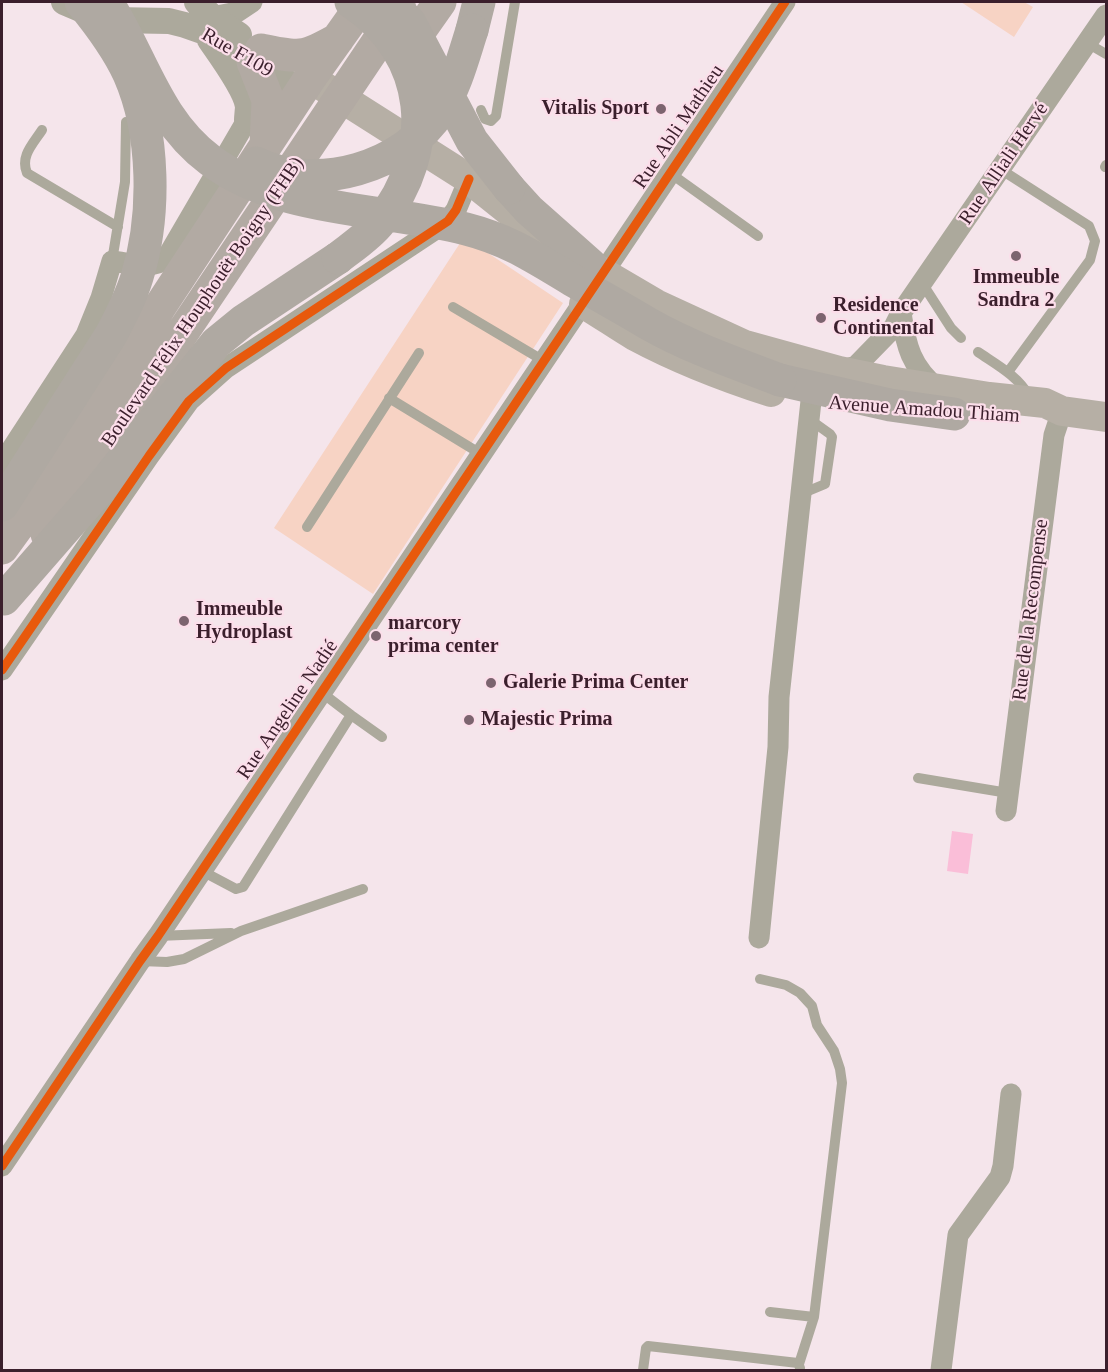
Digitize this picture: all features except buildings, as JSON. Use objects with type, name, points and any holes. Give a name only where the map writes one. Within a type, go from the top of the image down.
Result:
[{"type":"highway","points":[[2,505],[111,335],[137,276],[146,230],[149,192],[148,153],[141,107],[129,73],[104,32],[81,2]]},
{"type":"highway","points":[[107,2],[120,21],[157,100],[183,135],[209,160],[239,179],[263,189],[318,205],[415,218],[467,230],[510,244],[673,336],[708,353],[780,380],[890,405],[946,402]]},
{"type":"highway","points":[[120,2],[194,114],[215,136],[240,155],[261,165],[286,173],[311,176],[339,174],[387,158],[419,135],[439,113],[453,89],[479,2]]},
{"type":"highway","points":[[3,601],[99,490],[216,343],[243,321],[356,244],[379,224],[396,199],[407,174],[419,124],[416,93],[408,67],[381,28],[364,10],[351,2]]},
{"type":"highway","name":"Boulevard Félix Houphouët Boigny (FHB)","points":[[2,548],[54,476],[159,308],[364,2]]},
{"type":"highway","points":[[390,2],[410,23],[472,141],[508,188],[529,210],[597,269]]},
{"type":"highway","name":"Boulevard Félix Houphouët Boigny (FHB)","points":[[3,601],[405,2]]},
{"type":"highway","points":[[337,104],[398,61],[440,2]]},
{"type":"highway","points":[[267,145],[257,115],[268,100],[257,56],[293,57],[315,52],[339,38]]},
{"type":"main road","name":"Avenue Amadou Thiam","points":[[307,85],[465,188],[597,269],[656,304],[745,345],[946,402],[1041,418],[1062,411]]},
{"type":"main road","name":"Avenue Amadou Thiam","points":[[465,188],[562,288],[633,335],[726,378],[773,392],[810,410],[880,411],[989,397],[1044,403],[1062,411],[1107,417]]},
{"type":"street","name":"Rue F109","points":[[64,2],[105,18],[168,21],[205,17],[257,56],[307,85]]},
{"type":"street","points":[[252,2],[237,12],[205,17],[248,105],[257,115]]},
{"type":"street","name":"Rue Abli Mathieu","points":[[597,269],[670,173],[785,2]]},
{"type":"street","name":"Rue Alliali Hervé","points":[[839,371],[856,366],[894,327],[901,313],[1107,15]]},
{"type":"street","points":[[2,464],[86,335],[101,298],[112,261],[147,265],[158,264],[166,259],[257,115],[307,85]]},
{"type":"street","points":[[2,670],[189,401],[226,368],[448,221],[456,210],[465,188]]},
{"type":"street","name":"Rue Angeline Nadié","points":[[2,1166],[544,361],[583,302],[597,269]]},
{"type":"street","points":[[901,313],[906,346],[915,364],[946,402]]},
{"type":"street","points":[[759,938],[778,747],[779,697],[810,410]]},
{"type":"street","name":"Rue de la Recompense","points":[[1007,802],[1054,435],[1062,411]]},
{"type":"street","points":[[941,1371],[958,1235],[1000,1176],[1011,1094]]},
{"type":"lane","points":[[481,110],[485,119],[491,121],[496,116],[515,2]]},
{"type":"lane","points":[[1087,43],[1107,54]]},
{"type":"lane","points":[[112,261],[125,182],[126,123]]},
{"type":"lane","points":[[42,130],[26,155],[24,165],[27,173],[118,227]]},
{"type":"lane","points":[[1000,169],[1089,226],[1095,241],[1090,260],[1008,372]]},
{"type":"lane","points":[[670,173],[758,236]]},
{"type":"lane","points":[[922,283],[951,328],[961,338]]},
{"type":"lane","points":[[633,335],[656,304]]},
{"type":"lane","points":[[453,307],[544,361]]},
{"type":"lane","points":[[978,352],[1008,372],[1024,387],[1032,401]]},
{"type":"lane","points":[[307,527],[419,353]]},
{"type":"lane","points":[[389,398],[481,454]]},
{"type":"lane","points":[[321,692],[382,737]]},
{"type":"lane","points":[[202,871],[236,889],[243,887],[351,715]]},
{"type":"lane","points":[[918,778],[1007,802]]},
{"type":"lane","points":[[140,961],[167,962],[184,959],[241,932],[363,889]]},
{"type":"lane","points":[[158,936],[241,932]]},
{"type":"lane","points":[[643,1371],[648,1346],[799,1367],[814,1317],[842,1083],[840,1070],[834,1051],[817,1025],[812,1006],[800,993],[786,985],[760,979]]},
{"type":"lane","points":[[770,1312],[814,1317]]},
{"type":"shaded area","points":[[961,2],[1024,2],[1033,7],[1014,37]]},
{"type":"shaded area","points":[[464,237],[563,303],[373,594],[274,528]]},
{"type":"shaded area","points":[[952,831],[973,834],[968,874],[947,871]]},
{"type":"cycle path","points":[[2,1166],[785,2]]},
{"type":"cycle path","points":[[2,670],[189,401],[226,368],[448,221],[456,210],[469,179]]},
{"type":"place","name":"Vitalis Sport","points":[[661,109]]},
{"type":"place","name":"Immeuble Sandra 2","points":[[1016,256]]},
{"type":"place","name":"Residence Continental","points":[[821,318]]},
{"type":"place","name":"Immeuble Hydroplast","points":[[184,621]]},
{"type":"place","name":"marcory prima center","points":[[376,636]]},
{"type":"place","name":"Galerie Prima Center","points":[[491,683]]},
{"type":"place","name":"Majestic Prima","points":[[469,720]]}]
